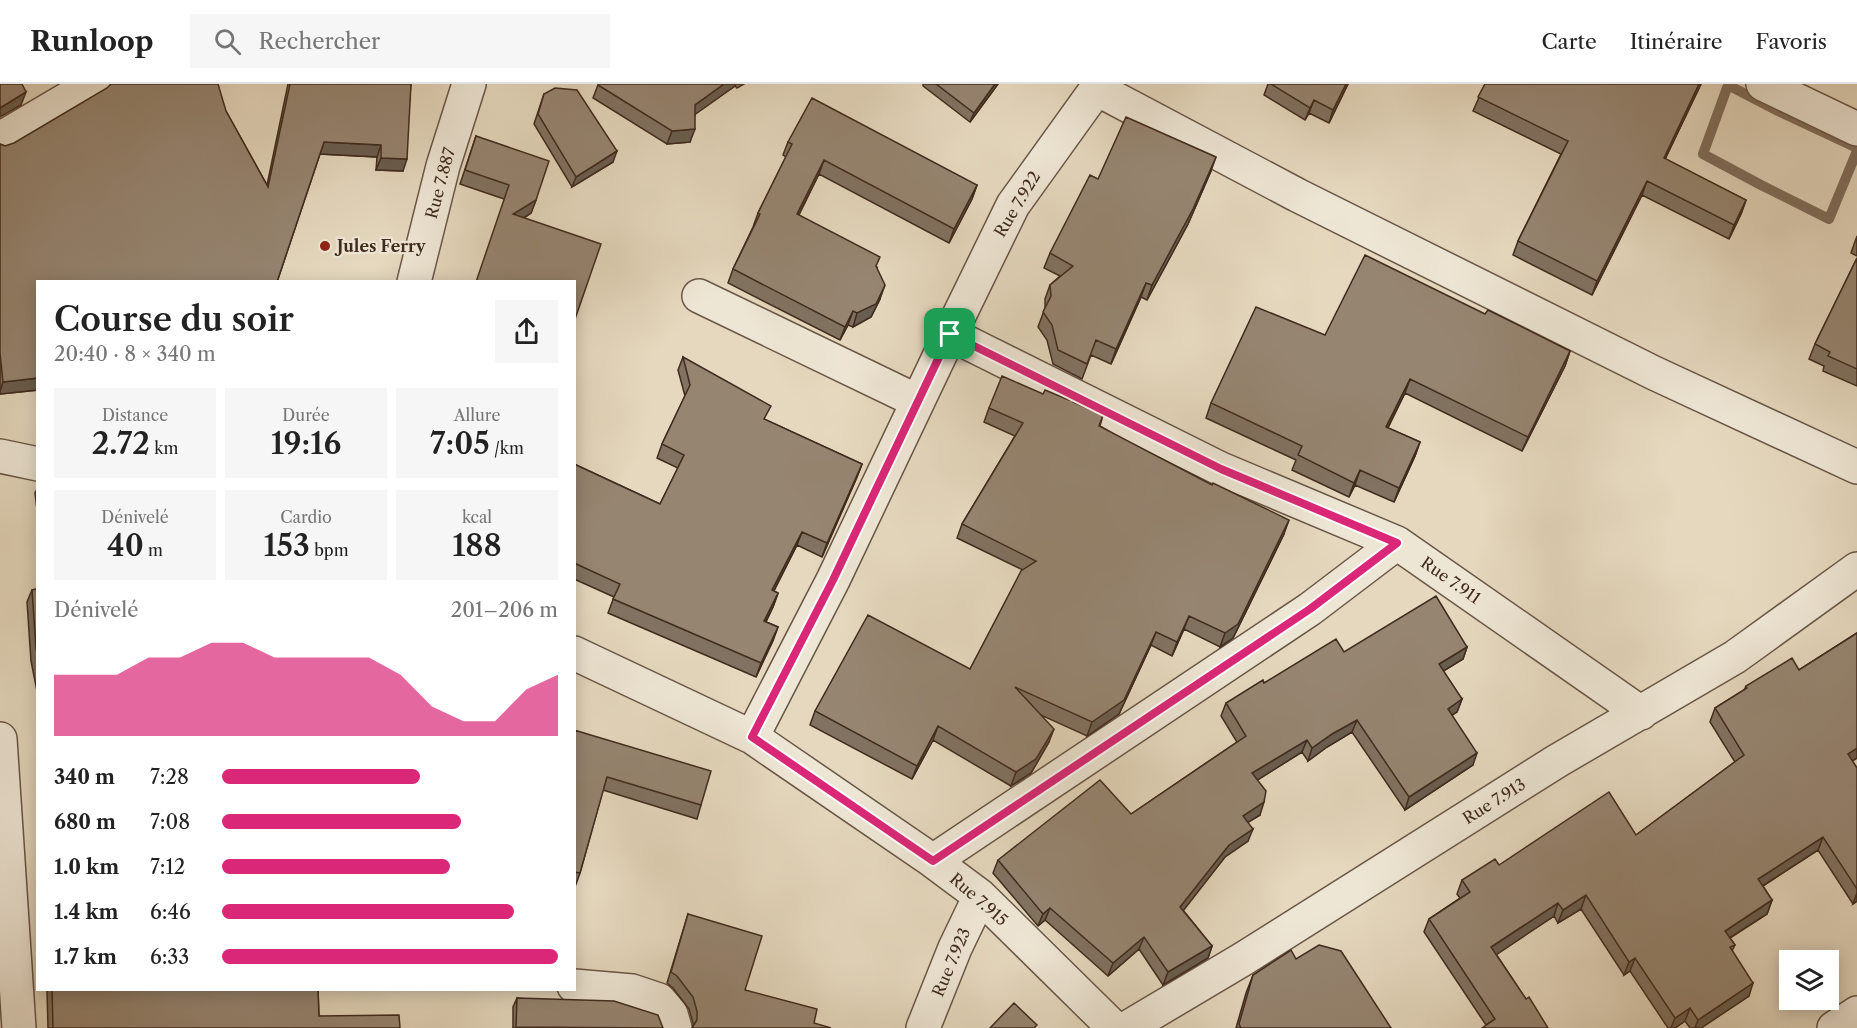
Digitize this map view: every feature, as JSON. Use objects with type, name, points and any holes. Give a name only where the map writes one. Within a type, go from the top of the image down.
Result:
[{"type":"street","points":[[0,139],[93,84]]},
{"type":"street","name":"Rue 7.887","points":[[414,280],[443,166],[469,84]]},
{"type":"street","points":[[1763,84],[1857,129]]},
{"type":"street","points":[[1098,86],[1297,195],[1633,362],[1857,467]]},
{"type":"street","name":"Rue 7.922","points":[[752,737],[833,580],[1013,205],[1098,86]]},
{"type":"street","points":[[699,296],[917,401]]},
{"type":"street","name":"Rue 7.911","points":[[950,334],[1221,469],[1397,543],[1641,713]]},
{"type":"street","points":[[0,456],[36,464]]},
{"type":"street","points":[[933,861],[1310,609],[1397,543]]},
{"type":"street","name":"Rue 7.913","points":[[1127,1028],[1243,959],[1557,761],[1735,657],[1857,568]]},
{"type":"street","name":"Rue 7.915","points":[[576,654],[752,737],[933,861],[980,896],[1113,1028]]},
{"type":"street","points":[[0,739],[1,780],[26,962],[19,1028]]},
{"type":"street","name":"Rue 7.923","points":[[923,1028],[955,948],[980,896]]},
{"type":"street","points":[[576,986],[632,991],[659,1000],[671,1014],[675,1028]]},
{"type":"street","points":[[1834,1028],[1857,1013]]},
{"type":"building","points":[[0,84],[22,84],[26,92],[0,108]]},
{"type":"building","points":[[111,84],[218,84],[226,111],[268,187],[290,84],[411,84],[407,159],[381,158],[381,145],[324,142],[278,280],[36,280],[36,378],[3,382],[0,353],[0,144],[5,146],[14,143]]},
{"type":"building","points":[[599,84],[724,84],[695,105],[695,129],[672,131]]},
{"type":"building","points":[[936,84],[995,84],[974,113]]},
{"type":"building","points":[[1271,84],[1346,84],[1333,110],[1314,100],[1310,108]]},
{"type":"building","points":[[1485,84],[1699,84],[1664,158],[1746,200],[1734,225],[1647,181],[1597,281],[1518,241],[1568,141],[1478,97]]},
{"type":"building","points":[[555,88],[577,90],[617,151],[576,177],[538,114],[544,94]]},
{"type":"building","points":[[812,98],[977,185],[954,229],[824,160],[797,214],[880,257],[876,266],[885,285],[876,304],[857,313],[853,311],[845,327],[733,269],[792,144],[788,142]]},
{"type":"building","points":[[1126,117],[1216,157],[1193,209],[1152,285],[1146,283],[1116,349],[1096,340],[1087,364],[1058,350],[1052,325],[1043,312],[1051,296],[1050,285],[1073,266],[1050,253],[1090,175],[1098,179]]},
{"type":"building","points":[[476,136],[549,161],[536,200],[513,214],[601,244],[576,316],[576,280],[477,280],[509,185],[465,170]]},
{"type":"building","points":[[1365,255],[1485,314],[1488,310],[1570,351],[1528,437],[1410,379],[1386,427],[1420,442],[1399,488],[1360,470],[1354,483],[1298,455],[1302,446],[1211,403],[1256,307],[1325,335]]},
{"type":"building","points":[[1857,258],[1857,369],[1828,356],[1830,352],[1815,344]]},
{"type":"building","points":[[683,357],[771,406],[764,419],[862,464],[827,543],[802,532],[772,590],[778,593],[764,621],[778,627],[761,663],[613,599],[620,584],[576,564],[576,465],[660,504],[684,455],[662,444],[690,385]]},
{"type":"building","points":[[1002,376],[1043,394],[1045,390],[1069,400],[1069,398],[1103,415],[1099,426],[1212,485],[1213,483],[1289,520],[1238,624],[1225,633],[1189,616],[1177,642],[1156,632],[1124,700],[1092,722],[1015,687],[1054,729],[1036,759],[1016,772],[938,726],[917,766],[815,711],[868,615],[970,669],[1021,571],[1036,561],[962,524],[1023,423],[989,408]]},
{"type":"building","points":[[36,589],[36,648],[32,590]]},
{"type":"building","points":[[1436,596],[1467,647],[1439,664],[1462,699],[1448,709],[1477,753],[1409,797],[1357,720],[1312,748],[1307,740],[1252,773],[1266,791],[1264,802],[1243,816],[1253,829],[1229,845],[1180,907],[1212,946],[1168,972],[1144,937],[1113,963],[1050,908],[1043,914],[998,860],[1100,780],[1131,814],[1246,736],[1226,703],[1263,680],[1264,683],[1336,639],[1344,652]]},
{"type":"building","points":[[1857,633],[1857,748],[1848,754],[1857,768],[1857,889],[1823,837],[1758,879],[1772,900],[1725,931],[1735,945],[1730,947],[1753,983],[1698,1020],[1690,1008],[1675,1018],[1635,958],[1629,962],[1586,895],[1563,910],[1558,903],[1491,947],[1526,999],[1529,997],[1548,1028],[1482,1028],[1495,1019],[1429,919],[1470,892],[1462,880],[1495,859],[1499,865],[1609,792],[1636,835],[1744,755],[1715,708],[1792,658],[1799,670]]},
{"type":"building","points":[[576,731],[711,771],[701,805],[607,777],[580,873],[576,872]]},
{"type":"building","points":[[688,914],[762,936],[745,990],[817,1009],[814,1023],[831,1028],[692,1028],[697,1020],[693,997],[677,976],[671,972]]},
{"type":"building","points":[[1319,945],[1341,951],[1391,1028],[1241,1028],[1239,1024],[1253,975],[1291,950],[1296,959]]},
{"type":"building","points":[[52,991],[318,991],[319,1016],[399,1015],[400,1028],[53,1028]]},
{"type":"building","points":[[517,998],[614,1001],[658,1015],[663,1028],[516,1027]]},
{"type":"building","points":[[1014,1003],[1037,1025],[1034,1028],[990,1028]]},
{"type":"waterway","points":[[1857,148],[1728,85],[1703,154],[1829,219],[1857,151]]},
{"type":"place","name":"Jules Ferry","points":[[325,246]]},
{"type":"route","points":[[950,334],[1221,469],[1397,543],[1310,609],[933,861],[752,737],[833,580],[950,334]]}]
